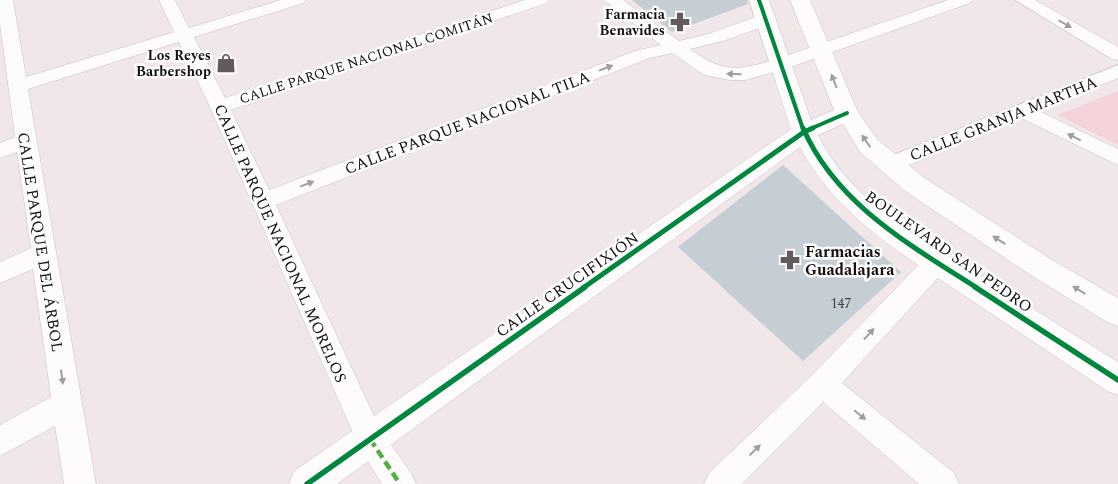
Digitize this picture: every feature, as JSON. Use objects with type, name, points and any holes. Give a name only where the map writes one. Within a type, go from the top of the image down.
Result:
[{"type":"street","name":"CALLE PARQUE DEL ÁRBOL","points":[[5,0],[4,29],[17,86],[80,484]]},
{"type":"street","name":"CALLE PARQUE NACIONAL MORELOS","points":[[166,0],[185,34],[220,107],[370,439],[400,484]]},
{"type":"street","points":[[17,86],[298,0]]},
{"type":"street","name":"CALLE PARQUE NACIONAL COMITÁN","points":[[220,107],[540,0]]},
{"type":"street","points":[[612,0],[673,46],[711,71],[730,74],[746,74],[782,64],[944,3],[964,0]]},
{"type":"street","name":"BOULEVARD SAN PEDRO","points":[[759,0],[804,132],[817,157],[836,182],[854,201],[937,262],[1118,380]]},
{"type":"street","points":[[1023,0],[1118,55]]},
{"type":"street","points":[[803,7],[847,113],[869,146],[889,165],[914,184],[1031,261],[1118,314]]},
{"type":"street","name":"CALLE PARQUE NACIONAL TILA","points":[[262,201],[641,55],[673,46],[717,38],[767,19]]},
{"type":"street","name":"CALLE GRANJA MARTHA","points":[[889,165],[1024,112],[1118,71]]},
{"type":"street","points":[[1024,112],[1118,158]]},
{"type":"street","name":"CALLE CRUCIFIXIÓN","points":[[307,484],[804,132],[847,113]]},
{"type":"street","points":[[0,151],[25,141]]},
{"type":"street","points":[[0,273],[44,253]]},
{"type":"street","points":[[720,484],[822,384],[937,262]]},
{"type":"street","points":[[822,384],[944,484]]},
{"type":"street","points":[[0,441],[66,404]]},
{"type":"shaded area","points":[[1118,91],[1118,145],[1058,115]]},
{"type":"building","name":"Farmacia Benavides","points":[[632,0],[747,0],[748,4],[672,32]]},
{"type":"building","name":"Farmacias Guadalajara","points":[[783,165],[901,272],[803,361],[678,247]]},
{"type":"marked path","points":[[370,439],[400,484]]},
{"type":"cycle path","points":[[759,0],[791,99],[807,138],[832,177],[849,196],[888,230],[1118,380]]},
{"type":"cycle path","points":[[307,484],[804,132],[847,113]]},
{"type":"place","name":"Farmacia Benavides","points":[[680,22]]},
{"type":"place","name":"Los Reyes Barbershop","points":[[226,63]]},
{"type":"place","name":"Farmacias Guadalajara","points":[[790,260]]}]
